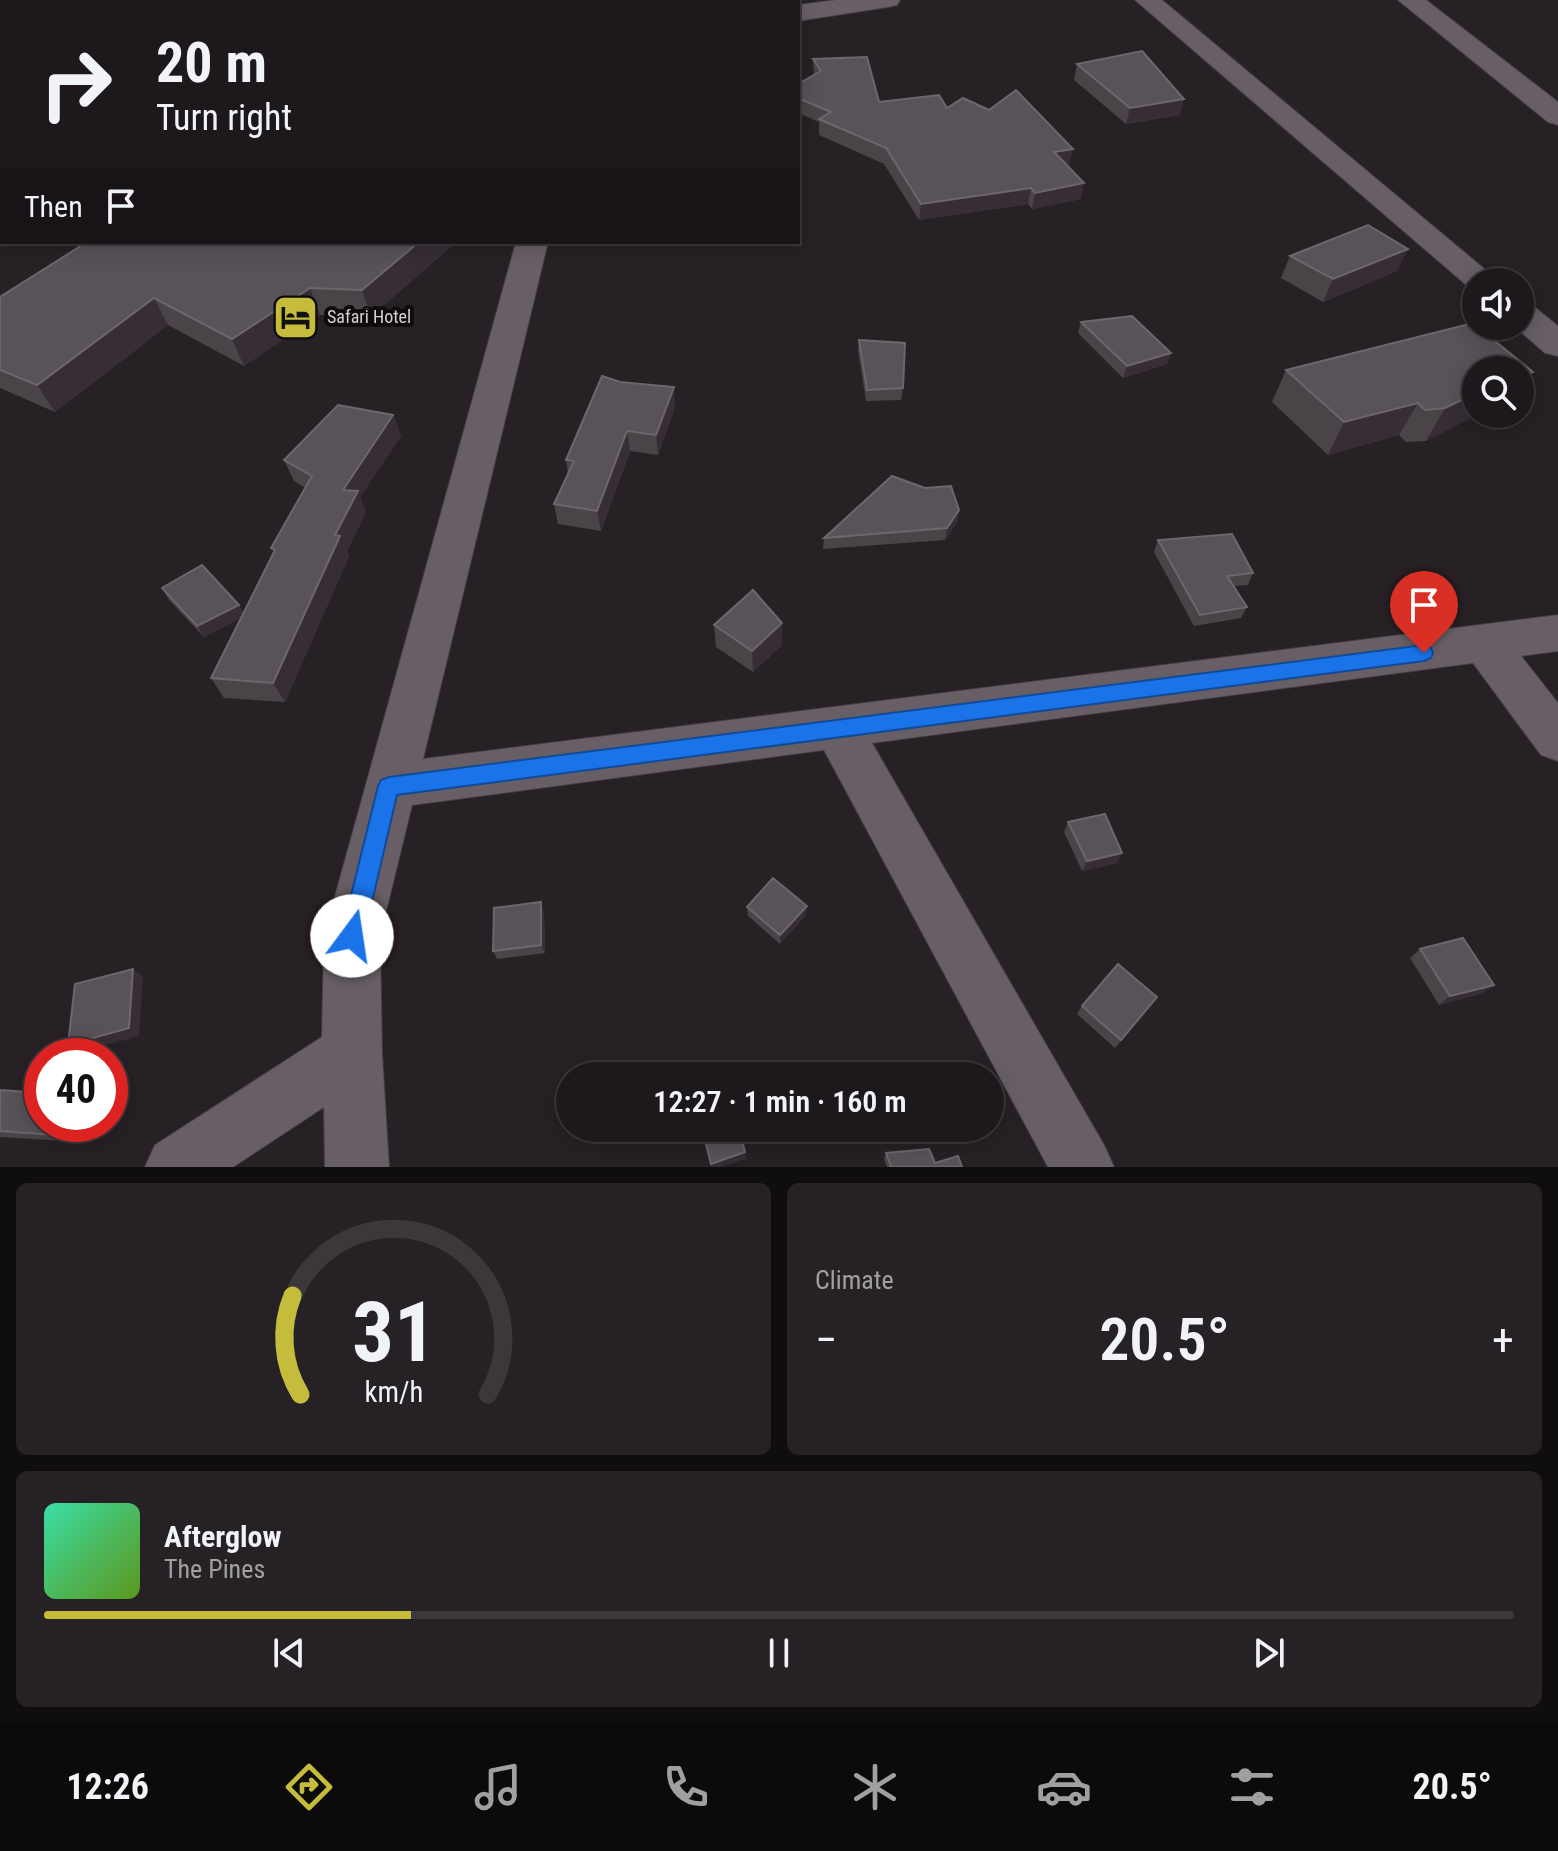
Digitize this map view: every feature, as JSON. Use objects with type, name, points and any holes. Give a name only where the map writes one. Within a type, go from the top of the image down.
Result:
[{"type":"street","points":[[800,13],[888,0]]},
{"type":"street","points":[[1147,0],[1466,268]]},
{"type":"street","points":[[1410,0],[1558,116]]},
{"type":"street","points":[[357,1167],[352,1053],[352,936],[531,244]]},
{"type":"street","points":[[1534,325],[1558,345]]},
{"type":"street","points":[[389,786],[1486,645],[1558,633]]},
{"type":"street","points":[[1486,645],[1558,740]]},
{"type":"street","points":[[838,729],[1082,1167]]},
{"type":"street","points":[[177,1167],[352,1053]]},
{"type":"building","points":[[1142,51],[1184,99],[1130,108],[1077,64]]},
{"type":"building","points":[[867,57],[879,102],[939,95],[947,108],[963,98],[989,110],[1016,90],[1073,149],[1054,152],[1084,183],[1035,193],[1031,188],[921,204],[886,148],[819,119],[831,112],[800,99],[800,83],[821,71],[813,59]]},
{"type":"building","points":[[1368,225],[1408,249],[1333,279],[1290,256]]},
{"type":"building","points":[[84,244],[417,244],[362,290],[310,288],[232,339],[154,298],[37,385],[0,370],[0,297]]},
{"type":"building","points":[[1132,316],[1171,353],[1127,366],[1081,322]]},
{"type":"building","points":[[1462,326],[1462,340],[1494,340],[1513,356],[1462,356],[1462,400],[1445,408],[1425,410],[1418,403],[1344,422],[1286,370]]},
{"type":"building","points":[[859,340],[905,343],[903,388],[867,390]]},
{"type":"building","points":[[602,376],[620,382],[674,387],[656,435],[627,431],[597,511],[554,504],[574,461],[566,460]]},
{"type":"building","points":[[338,405],[393,415],[343,490],[358,491],[335,535],[340,536],[273,683],[211,678],[275,550],[271,548],[312,476],[284,460]]},
{"type":"building","points":[[892,476],[925,488],[951,486],[959,510],[947,528],[824,538]]},
{"type":"building","points":[[1232,534],[1253,573],[1227,576],[1247,607],[1200,615],[1158,540]]},
{"type":"building","points":[[202,565],[239,605],[197,626],[162,588]]},
{"type":"building","points":[[753,590],[782,623],[752,651],[714,625]]},
{"type":"building","points":[[1105,814],[1122,853],[1087,861],[1068,822]]},
{"type":"building","points":[[773,878],[807,906],[780,935],[747,907]]},
{"type":"building","points":[[541,902],[541,945],[493,951],[494,908]]},
{"type":"building","points":[[1463,938],[1494,985],[1450,996],[1420,949]]},
{"type":"building","points":[[1118,964],[1157,997],[1121,1040],[1082,1006]]},
{"type":"building","points":[[133,969],[129,1028],[93,1038],[69,1038],[75,984]]},
{"type":"building","points":[[0,1090],[24,1092],[24,1133],[0,1131]]},
{"type":"building","points":[[706,1142],[742,1142],[745,1152],[711,1164]]},
{"type":"building","points":[[929,1149],[935,1163],[958,1156],[962,1167],[891,1167],[886,1153]]},
{"type":"place","name":"Safari Hotel","points":[[296,317]]},
{"type":"route","points":[[352,936],[389,786],[1424,653]]}]
